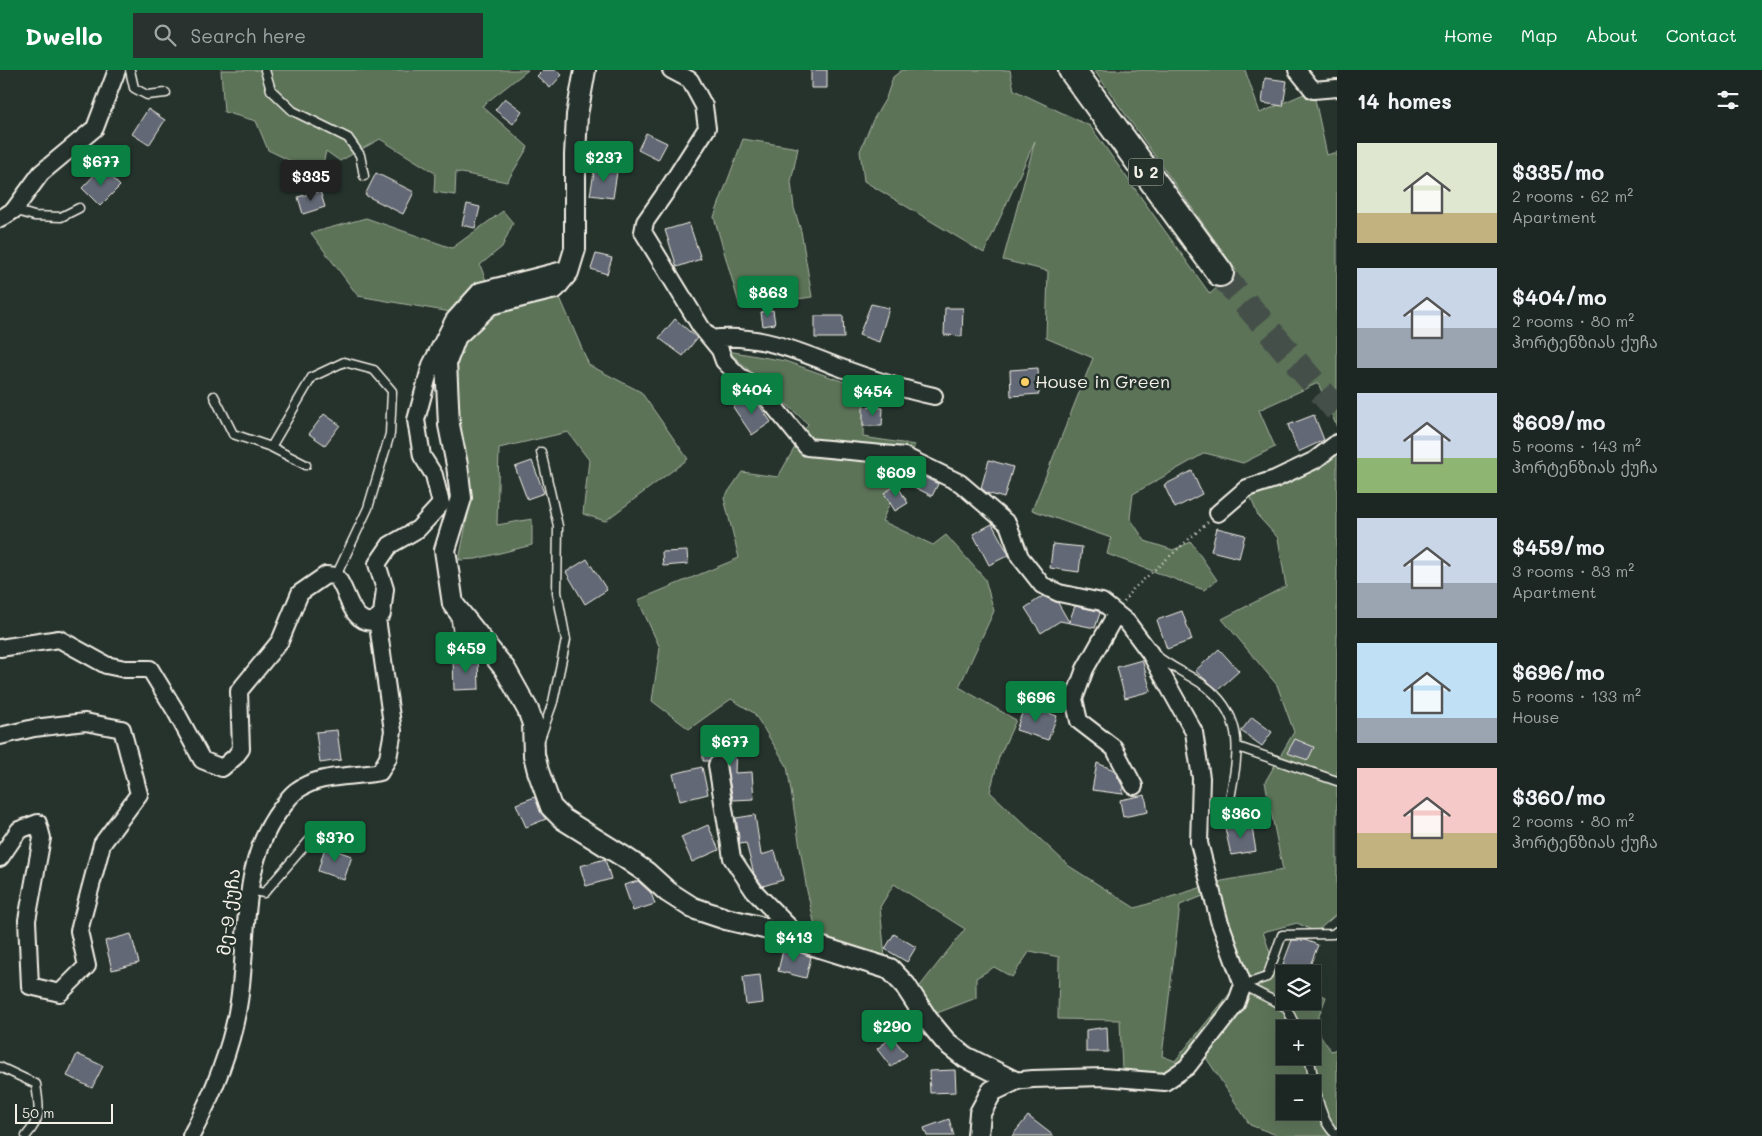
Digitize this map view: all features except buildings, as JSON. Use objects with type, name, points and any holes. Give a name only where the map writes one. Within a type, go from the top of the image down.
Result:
[{"type":"highway","name":"ს 2","points":[[1072,70],[1220,273]]},
{"type":"street","points":[[0,219],[14,210],[41,173],[95,128],[116,70]]},
{"type":"street","points":[[585,70],[578,114],[575,155],[575,249],[568,272],[555,288],[490,304],[456,336],[446,362],[449,425],[461,498],[445,550],[453,604],[505,669],[520,693],[533,724],[534,755],[538,771],[551,806],[563,819],[646,872],[668,892],[693,908],[726,919],[785,933],[804,942],[890,969],[905,985],[927,1019],[946,1042],[965,1056],[1013,1081]]},
{"type":"street","points":[[671,70],[690,80],[704,106],[707,128],[668,189],[644,222],[643,232],[696,319],[720,350],[724,361],[738,375],[763,393],[807,447],[904,456],[960,483],[1008,524],[1020,557],[1042,585],[1059,592],[1102,602],[1127,622],[1146,648],[1194,732],[1201,778],[1199,843],[1219,920],[1243,985],[1236,1004],[1187,1067],[1166,1081],[1103,1077],[1013,1081],[992,1091],[980,1113],[978,1136]]},
{"type":"street","points":[[1298,70],[1313,90],[1337,88]]},
{"type":"street","points":[[0,648],[59,639],[106,665],[125,669],[150,668],[202,760],[222,768],[241,749],[238,691],[280,641],[300,593],[326,575],[336,576],[343,585],[354,613],[364,622],[372,622],[382,614],[385,590],[377,564],[390,545],[418,529],[441,504],[434,475],[422,456],[416,420],[431,364],[454,320],[480,291],[563,270],[568,272]]},
{"type":"street","points":[[711,338],[727,336],[765,341],[908,390],[934,396]]},
{"type":"street","points":[[1218,513],[1247,488],[1275,480],[1315,460],[1337,443]]},
{"type":"street","points":[[1116,614],[1085,669],[1074,699],[1079,721],[1114,748],[1134,786]]},
{"type":"street","name":"მე-9 ქუჩა","points":[[191,1136],[208,1102],[230,1042],[239,1001],[249,890],[258,854],[273,817],[295,792],[311,782],[336,776],[363,776],[380,772],[388,758],[393,731],[377,618]]},
{"type":"street","points":[[0,736],[34,728],[85,722],[122,729],[138,794],[102,844],[79,931],[87,966],[60,993],[30,986],[27,920],[42,838],[38,823],[19,830],[0,858]]},
{"type":"street","points":[[717,766],[732,858],[754,891],[804,942]]},
{"type":"lane","points":[[130,70],[134,88],[147,95],[166,93]]},
{"type":"lane","points":[[265,70],[271,90],[293,111],[348,138],[360,155],[364,176]]},
{"type":"lane","points":[[575,155],[622,167]]},
{"type":"lane","points":[[14,210],[34,216],[61,216],[79,208]]},
{"type":"lane","points":[[271,447],[312,377],[344,362],[374,370],[392,391],[390,434],[368,508],[336,576]]},
{"type":"lane","points":[[214,396],[233,434],[271,447],[306,465]]},
{"type":"lane","points":[[534,755],[553,702],[566,640],[557,592],[558,526],[541,452]]},
{"type":"lane","points":[[453,604],[460,656]]},
{"type":"lane","points":[[1146,648],[1209,689],[1231,715],[1238,746],[1228,811]]},
{"type":"lane","points":[[1238,746],[1337,781]]},
{"type":"lane","points":[[249,890],[264,893],[320,828],[343,828]]},
{"type":"lane","points":[[1243,985],[1267,977],[1282,936],[1333,934],[1337,931]]},
{"type":"lane","points":[[1243,985],[1286,1007],[1292,1020]]},
{"type":"lane","points":[[1311,1065],[1319,1104],[1330,1130],[1337,1135]]},
{"type":"lane","points":[[0,1067],[36,1084],[39,1105],[38,1121],[26,1136]]},
{"type":"path","points":[[1116,614],[1130,591],[1218,513]]},
{"type":"green space","points":[[221,70],[528,70],[482,106],[528,147],[507,182],[456,172],[455,195],[434,192],[435,173],[380,139],[340,161],[326,151],[320,177],[305,182],[297,164],[268,150],[256,121],[224,112]]},
{"type":"green space","points":[[902,70],[1010,70],[1014,90],[1090,126],[1210,294],[1236,270],[1094,70],[1245,70],[1260,113],[1313,90],[1327,155],[1337,152],[1337,427],[1318,383],[1259,410],[1275,447],[1243,463],[1205,453],[1133,494],[1130,518],[1145,541],[1173,550],[1191,542],[1217,580],[1204,590],[1107,554],[1111,538],[1032,510],[1093,358],[1046,338],[1048,271],[1003,260],[1035,141],[984,253],[864,181],[860,151],[873,120],[886,98],[893,77]]},
{"type":"green space","points":[[743,139],[798,148],[791,182],[794,208],[801,231],[812,297],[740,307],[714,217]]},
{"type":"green space","points":[[503,211],[513,223],[502,247],[480,265],[492,296],[468,315],[358,296],[311,233],[366,218],[452,248]]},
{"type":"green space","points":[[558,293],[589,365],[641,392],[688,459],[605,521],[583,514],[589,460],[568,432],[499,448],[497,525],[532,519],[532,545],[476,559],[459,560],[472,494],[456,426],[452,360],[463,338],[492,309]]},
{"type":"green space","points":[[728,351],[785,361],[864,389],[863,437],[915,445],[882,521],[933,545],[946,535],[985,579],[994,611],[959,687],[1016,720],[999,757],[990,792],[1069,866],[1135,908],[1222,881],[1283,870],[1265,782],[1294,732],[1277,685],[1222,619],[1286,586],[1278,538],[1258,516],[1247,488],[1337,443],[1337,914],[1316,932],[1297,923],[1263,932],[1276,971],[1276,1010],[1321,1010],[1321,995],[1326,997],[1318,1020],[1276,1020],[1276,1065],[1321,1065],[1321,1036],[1331,1051],[1337,1049],[1337,1136],[1279,1136],[1250,1125],[1205,1056],[1189,1058],[1163,1076],[1122,1071],[1120,1020],[1058,1019],[1059,957],[1030,951],[1012,977],[994,967],[976,978],[976,998],[932,1015],[916,991],[965,929],[894,884],[880,907],[885,957],[818,939],[807,891],[787,766],[754,713],[731,699],[689,729],[652,701],[660,648],[638,600],[739,558],[724,498],[742,472],[778,477],[808,424]],"holes":[[[1203,896],[1233,976],[1231,992],[1175,1061],[1162,1056],[1180,905]]]},
{"type":"tunnel","points":[[1220,273],[1337,410]]},
{"type":"place","name":"House in Green","points":[[1025,382]]}]
